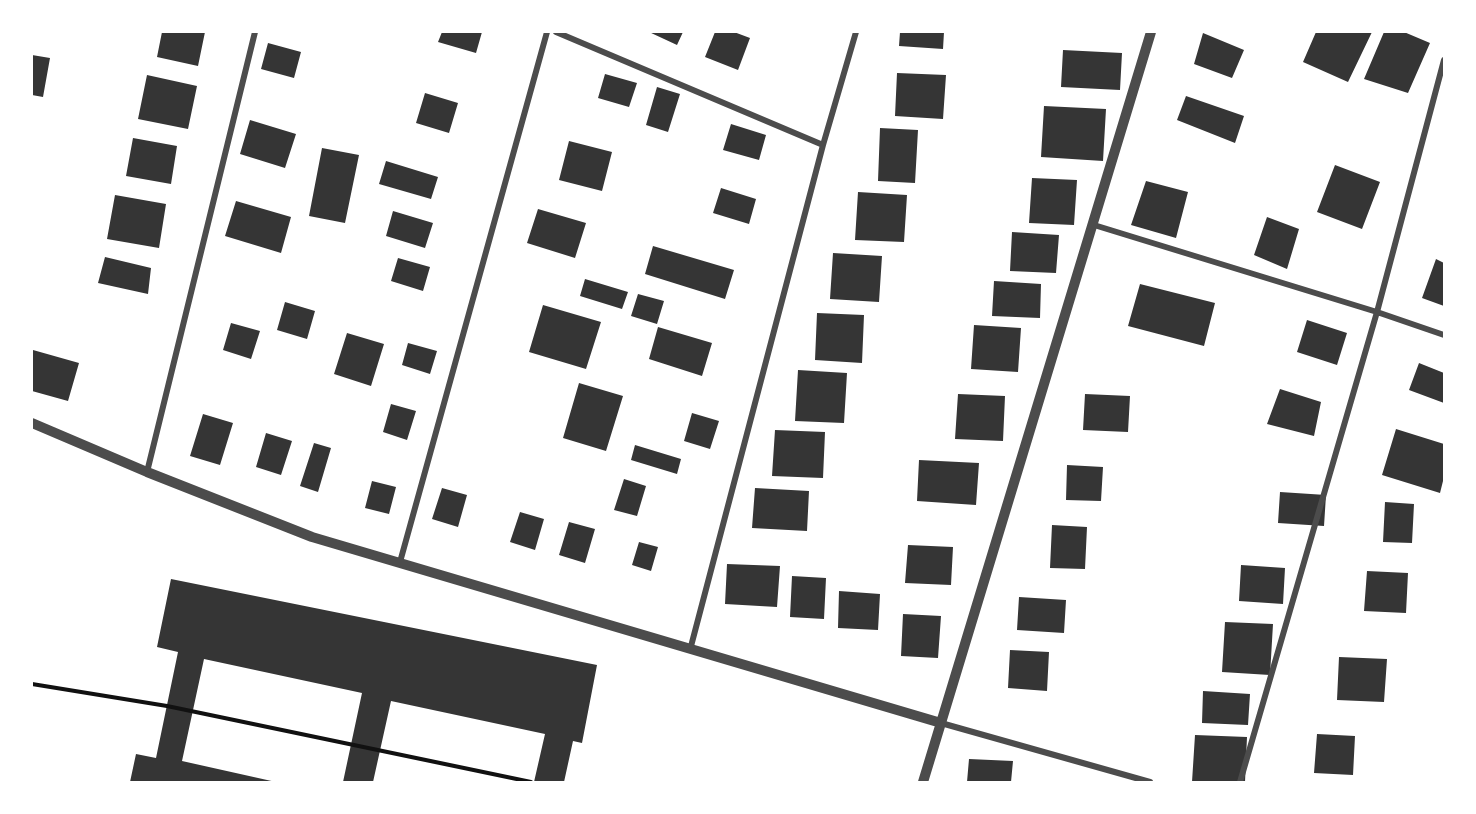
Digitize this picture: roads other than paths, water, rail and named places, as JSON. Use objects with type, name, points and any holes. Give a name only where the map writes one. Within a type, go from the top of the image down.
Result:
[{"type":"street","points":[[147,472],[255,32]]},
{"type":"street","points":[[400,562],[547,32]]},
{"type":"street","points":[[556,32],[823,145]]},
{"type":"street","points":[[690,650],[823,145],[856,32]]},
{"type":"street","points":[[922,783],[1151,32]]},
{"type":"street","points":[[1240,783],[1377,312],[1444,60]]},
{"type":"street","points":[[1094,225],[1377,312],[1444,335]]},
{"type":"street","points":[[32,423],[147,472],[312,537],[690,650],[1150,783]]}]
